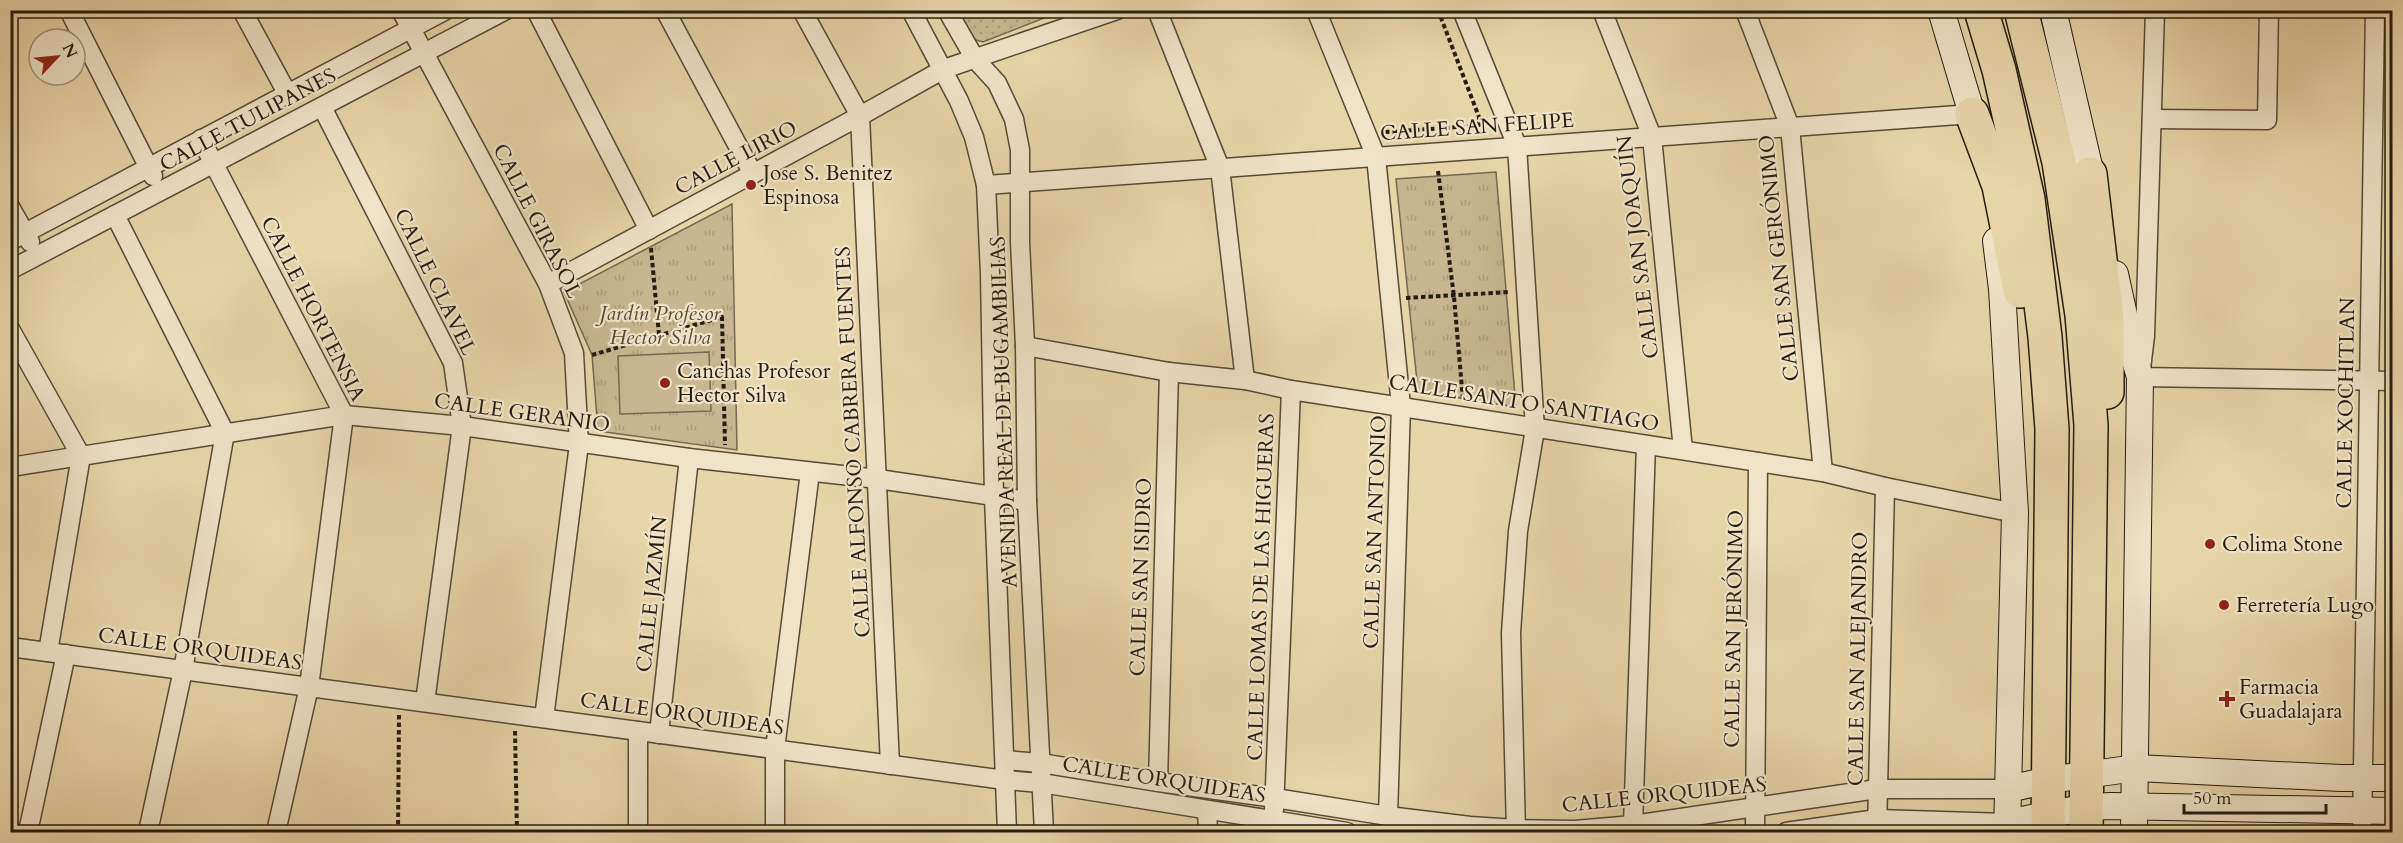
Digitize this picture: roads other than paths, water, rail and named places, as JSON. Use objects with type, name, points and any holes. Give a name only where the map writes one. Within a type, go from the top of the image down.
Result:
[{"type":"highway","points":[[1981,10],[1999,70],[2028,199],[2045,337],[2052,429],[2048,824]]},
{"type":"highway","points":[[2021,10],[2059,162],[2082,315],[2091,425],[2086,820]]},
{"type":"highway","points":[[1972,114],[1999,186],[2018,284],[2052,429]]},
{"type":"highway","points":[[2089,563],[2107,454],[2107,319],[2090,174]]},
{"type":"street","points":[[69,10],[161,191]]},
{"type":"street","points":[[242,10],[287,93]]},
{"type":"street","name":"CALLE GIRASOL","points":[[401,10],[548,284],[574,353],[579,444],[544,718]]},
{"type":"street","name":"CALLE TULIPANES","points":[[18,237],[446,10]]},
{"type":"street","name":"CALLE TULIPANES","points":[[10,270],[506,10]]},
{"type":"street","points":[[536,10],[649,230]]},
{"type":"street","points":[[665,10],[753,174]]},
{"type":"street","points":[[802,10],[860,117]]},
{"type":"street","name":"AVENIDA REAL DE BUGAMBILIAS","points":[[911,10],[944,69],[974,137],[986,185],[994,497],[1007,832]]},
{"type":"street","name":"AVENIDA REAL DE BUGAMBILIAS","points":[[947,10],[975,59],[997,83],[1014,119],[1020,150],[1028,501],[1044,832]]},
{"type":"street","name":"CALLE LIRIO","points":[[548,284],[860,117],[944,69],[1117,10]]},
{"type":"street","points":[[1157,10],[1220,168],[1245,380]]},
{"type":"street","name":"CALLE SAN ANTONIO","points":[[1316,10],[1376,157],[1401,406],[1388,816]]},
{"type":"street","points":[[1462,10],[1517,146],[1535,429],[1518,531],[1510,633],[1516,831]]},
{"type":"street","name":"CALLE SAN JOAQUÍN","points":[[1602,10],[1652,137],[1683,450]]},
{"type":"street","name":"CALLE SAN GERÓNIMO","points":[[1745,10],[1790,127],[1823,472]]},
{"type":"street","points":[[1941,10],[1987,172],[2002,289],[2015,513],[2007,828]]},
{"type":"street","points":[[2054,10],[2090,174],[2107,233],[2131,347],[2140,376]]},
{"type":"street","points":[[2134,832],[2140,376],[2145,336],[2155,10]]},
{"type":"street","points":[[2152,119],[2267,120],[2270,10]]},
{"type":"street","name":"CALLE XOCHITLAN","points":[[2362,821],[2375,10]]},
{"type":"street","name":"CALLE CLAVEL","points":[[322,107],[453,363],[462,426],[425,702]]},
{"type":"street","name":"CALLE SAN FELIPE","points":[[986,185],[1972,114]]},
{"type":"street","name":"CALLE ALFONSO CABRERA FUENTES","points":[[860,117],[890,765]]},
{"type":"street","name":"CALLE HORTENSIA","points":[[201,139],[344,415],[309,687],[276,832]]},
{"type":"street","points":[[10,207],[18,237],[38,256]]},
{"type":"street","points":[[115,215],[225,434],[183,670],[148,832]]},
{"type":"street","points":[[10,329],[81,456],[48,652]]},
{"type":"street","name":"CALLE SANTO SANTIAGO","points":[[1025,346],[1169,372],[1245,380],[1291,390],[1535,429],[1823,472],[2015,513]]},
{"type":"street","name":"CALLE SAN ISIDRO","points":[[1158,782],[1169,372]]},
{"type":"street","points":[[2140,376],[2392,381]]},
{"type":"street","name":"CALLE LOMAS DE LAS HIGUERAS","points":[[1273,821],[1291,390]]},
{"type":"street","name":"CALLE GERANIO","points":[[10,467],[344,415],[462,426],[579,444],[878,479],[1028,501]]},
{"type":"street","points":[[1633,825],[1646,445]]},
{"type":"street","name":"CALLE JAZMÍN","points":[[659,734],[689,458]]},
{"type":"street","name":"CALLE SAN JERÓNIMO","points":[[1755,832],[1758,462]]},
{"type":"street","points":[[775,832],[775,749],[810,472]]},
{"type":"street","name":"CALLE SAN ALEJANDRO","points":[[1877,826],[1885,487]]},
{"type":"street","name":"CALLE ORQUIDEAS","points":[[10,647],[890,765],[1041,783],[1347,832]]},
{"type":"street","points":[[28,832],[66,654]]},
{"type":"street","points":[[638,731],[638,832]]},
{"type":"street","name":"CALLE ORQUIDEAS","points":[[1005,760],[1041,763],[1388,816],[1516,831],[1575,830],[1633,825],[1878,789],[2008,789]]},
{"type":"street","points":[[2008,789],[2049,780],[2136,768],[2341,778],[2392,778]]},
{"type":"street","points":[[1786,832],[1877,826],[2007,828],[2086,820],[2134,807],[2362,821],[2392,811]]},
{"type":"street","points":[[1207,810],[1208,832]]},
{"type":"place","name":"Jose S. Benitez Espinosa","points":[[751,185]]},
{"type":"place","name":"Canchas Profesor Hector Silva","points":[[665,383]]},
{"type":"place","name":"Colima Stone","points":[[2210,544]]},
{"type":"place","name":"Ferretería Lugo","points":[[2224,605]]},
{"type":"place","name":"Farmacia Guadalajara","points":[[2227,699]]},
{"type":"park label","name":"Jardín Profesor Hector Silva","points":[[660,325]]}]
